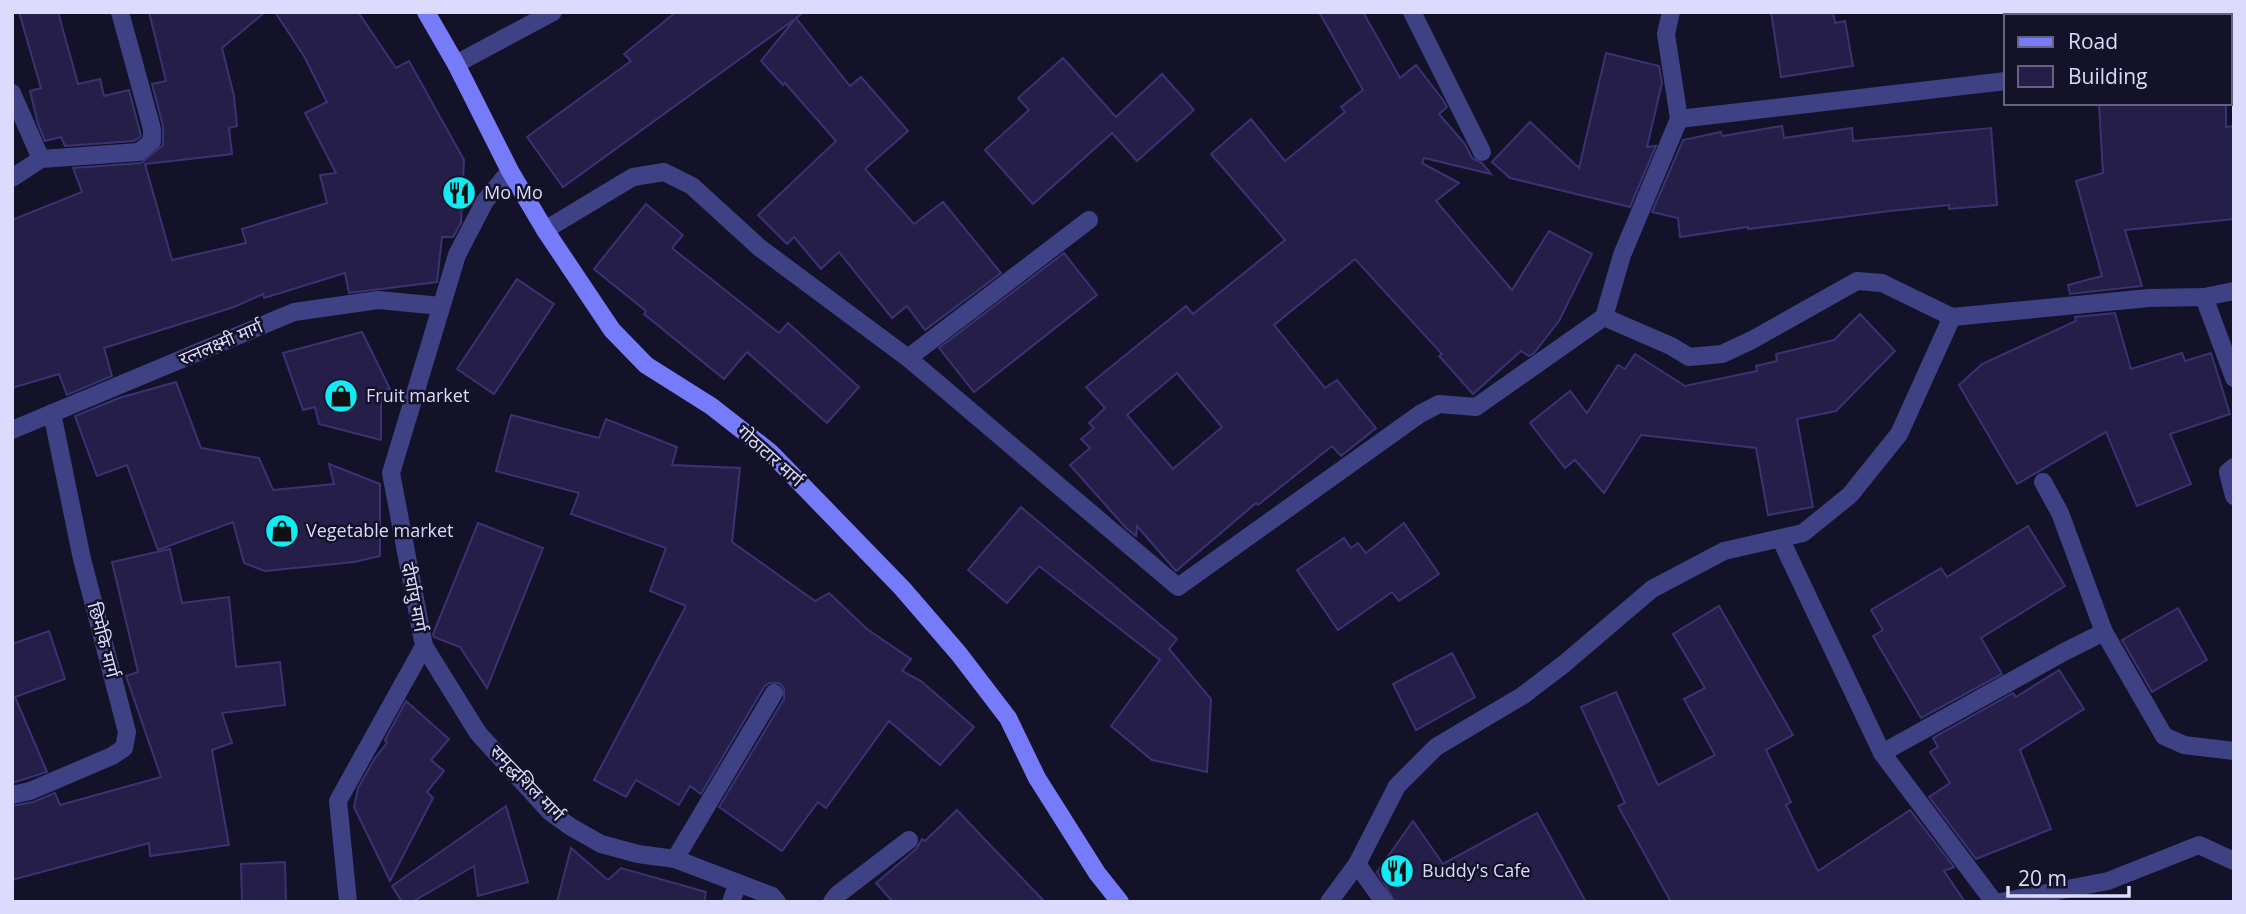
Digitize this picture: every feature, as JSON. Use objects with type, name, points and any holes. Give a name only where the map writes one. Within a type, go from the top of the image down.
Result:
[{"type":"street","points":[[12,178],[41,159],[139,152],[152,141],[152,129],[120,12]]},
{"type":"street","name":"गोठाटार मार्ग","points":[[426,12],[456,64],[510,171],[545,230],[612,330],[646,365],[711,406],[770,452],[902,588],[951,644],[1008,718],[1037,778],[1097,873],[1120,902]]},
{"type":"street","points":[[456,64],[553,12]]},
{"type":"street","points":[[1412,12],[1482,152]]},
{"type":"street","points":[[545,230],[633,177],[664,172],[692,186],[760,248],[908,358],[1178,587],[1420,414],[1438,404],[1476,407],[1604,317],[1622,255],[1679,118],[1666,34],[1671,12]]},
{"type":"street","points":[[1679,118],[2004,81]]},
{"type":"street","points":[[12,93],[41,159]]},
{"type":"street","name":"दीर्घायु मार्ग","points":[[348,902],[338,801],[424,646],[391,473],[457,256],[485,201],[510,171]]},
{"type":"street","points":[[908,358],[1089,220]]},
{"type":"street","points":[[1604,317],[1671,346],[1689,357],[1722,354],[1857,281],[1882,283],[1952,317],[2149,298],[2204,297],[2234,290]]},
{"type":"street","points":[[2204,297],[2234,378]]},
{"type":"street","name":"रत्नलक्ष्मी मार्ग","points":[[12,430],[294,312],[378,300],[441,306]]},
{"type":"street","points":[[1329,902],[1357,864],[1397,786],[1436,747],[1522,696],[1653,589],[1724,551],[1803,533],[1850,495],[1899,435],[1952,317]]},
{"type":"street","name":"छिमेकि मार्ग","points":[[12,795],[30,792],[112,756],[124,748],[127,732],[82,559],[52,413]]},
{"type":"street","points":[[2234,467],[2228,472],[2234,496]]},
{"type":"street","points":[[2043,482],[2060,513],[2104,632],[2164,736],[2184,745],[2234,751]]},
{"type":"street","points":[[1781,540],[1882,753],[1994,902]]},
{"type":"street","points":[[1882,753],[2104,632]]},
{"type":"street","name":"समृद्धशिल मार्ग","points":[[424,646],[478,733],[550,812],[601,844],[638,854],[676,859],[772,897],[777,902]]},
{"type":"street","points":[[676,859],[774,693]]},
{"type":"street","points":[[832,902],[837,895],[909,841]]},
{"type":"street","points":[[2001,902],[2108,881],[2199,845],[2234,861]]},
{"type":"street","points":[[1357,864],[1384,902]]},
{"type":"street","points":[[731,902],[738,883]]},
{"type":"building","points":[[19,12],[58,12],[78,84],[100,79],[104,96],[129,90],[141,136],[134,141],[65,146],[61,137],[45,141],[30,91],[41,88]]},
{"type":"building","points":[[149,12],[265,12],[222,48],[234,96],[237,126],[229,128],[232,154],[145,164],[172,260],[246,243],[242,229],[327,203],[320,175],[336,173],[305,113],[327,102],[304,56],[275,12],[358,12],[396,68],[409,61],[464,160],[461,223],[453,237],[442,237],[437,282],[349,293],[345,273],[264,298],[263,294],[234,307],[104,348],[112,376],[67,395],[59,374],[12,388],[12,220],[82,192],[73,168],[141,163],[163,145],[163,126],[152,84],[166,81]]},
{"type":"building","points":[[676,12],[804,12],[796,18],[850,86],[861,77],[908,131],[865,169],[914,224],[943,202],[1001,273],[925,330],[907,306],[892,318],[839,252],[821,269],[794,237],[787,244],[758,215],[836,141],[785,83],[783,85],[761,61],[795,19],[563,187],[527,137],[631,61],[624,54]]},
{"type":"building","points":[[1319,12],[1363,12],[1400,78],[1416,65],[1443,100],[1447,107],[1439,114],[1465,144],[1472,158],[1482,163],[1491,174],[1424,158],[1422,163],[1459,183],[1436,201],[1512,290],[1549,231],[1592,254],[1559,321],[1534,353],[1529,356],[1521,351],[1473,394],[1439,356],[1442,354],[1355,259],[1274,325],[1325,388],[1337,380],[1376,428],[1341,456],[1332,446],[1258,505],[1256,503],[1176,571],[1137,526],[1136,536],[1126,528],[1070,465],[1090,448],[1081,439],[1094,428],[1089,423],[1105,408],[1086,387],[1186,306],[1193,314],[1285,240],[1211,154],[1251,119],[1285,161],[1345,112],[1341,107],[1363,90]],"holes":[[[1177,373],[1222,427],[1173,469],[1127,415]]]},
{"type":"building","points":[[1771,12],[1833,12],[1835,23],[1845,21],[1853,66],[1781,77]]},
{"type":"building","points":[[1606,53],[1659,66],[1662,83],[1647,147],[1656,146],[1630,207],[1510,178],[1492,162],[1530,122],[1579,168]]},
{"type":"building","points":[[1063,58],[1116,117],[1162,74],[1194,110],[1137,161],[1112,133],[1033,204],[985,150],[1029,110],[1018,98]]},
{"type":"building","points":[[2099,105],[2226,105],[2226,127],[2234,126],[2234,219],[2125,230],[2142,286],[2070,294],[2068,285],[2102,276],[2076,181],[2103,173]]},
{"type":"building","points":[[1782,126],[1784,138],[1852,128],[1853,141],[1991,128],[1997,205],[1949,209],[1949,205],[1680,237],[1678,218],[1652,212],[1683,140],[1721,132],[1722,136]]},
{"type":"building","points":[[646,204],[683,235],[672,248],[779,333],[788,323],[859,387],[827,423],[747,352],[724,379],[594,269]]},
{"type":"building","points":[[1064,253],[1097,295],[974,392],[939,348]]},
{"type":"building","points":[[517,279],[554,304],[494,394],[457,369]]},
{"type":"building","points":[[2115,313],[2131,369],[2182,353],[2185,361],[2211,353],[2230,414],[2170,434],[2191,484],[2137,506],[2106,432],[2017,484],[1959,385],[1982,364],[2076,321],[2075,317]]},
{"type":"building","points":[[1860,314],[1895,351],[1836,411],[1797,419],[1813,507],[1768,515],[1756,448],[1641,435],[1604,493],[1575,460],[1565,468],[1530,423],[1570,391],[1587,413],[1618,365],[1625,369],[1635,354],[1685,386],[1757,371],[1756,366],[1777,361],[1776,354],[1834,340]]},
{"type":"building","points":[[362,332],[390,389],[381,391],[381,440],[319,424],[315,407],[303,410],[283,353]]},
{"type":"building","points":[[176,382],[201,448],[259,458],[273,490],[334,484],[329,464],[380,484],[380,556],[354,562],[265,571],[244,563],[233,522],[158,550],[127,465],[97,476],[75,416],[119,398]]},
{"type":"building","points":[[511,415],[599,438],[606,419],[677,447],[672,465],[740,468],[732,542],[815,601],[829,593],[867,629],[911,659],[902,671],[921,681],[974,727],[940,765],[889,721],[826,808],[818,802],[782,851],[719,807],[784,699],[784,688],[779,683],[769,683],[764,687],[701,794],[690,786],[679,805],[636,780],[626,797],[594,780],[686,606],[650,591],[666,548],[571,514],[579,493],[496,471]]},
{"type":"building","points":[[1021,507],[1177,639],[1169,649],[1211,699],[1207,772],[1152,760],[1111,726],[1160,660],[1039,566],[1007,603],[968,570]]},
{"type":"building","points":[[478,523],[543,548],[487,688],[460,647],[434,637],[433,634]]},
{"type":"building","points":[[1404,523],[1439,574],[1399,601],[1392,592],[1338,630],[1297,570],[1344,538],[1351,548],[1358,543],[1366,553]]},
{"type":"building","points":[[2028,526],[2065,586],[1981,638],[2002,674],[1921,718],[1873,636],[1883,630],[1871,610],[1941,568],[1947,577]]},
{"type":"building","points":[[170,549],[182,603],[229,597],[236,667],[280,662],[285,705],[222,713],[232,743],[212,750],[229,845],[150,856],[149,843],[12,880],[12,806],[33,802],[55,793],[60,805],[161,777],[126,676],[138,672],[112,562]]},
{"type":"building","points":[[1719,606],[1793,735],[1766,750],[1791,802],[1786,805],[1818,871],[1910,810],[1954,867],[1944,871],[1965,902],[1671,902],[1618,806],[1625,803],[1581,707],[1616,692],[1658,785],[1715,755],[1684,699],[1705,688],[1673,634]]},
{"type":"building","points":[[2178,608],[2207,660],[2152,692],[2122,640]]},
{"type":"building","points":[[49,631],[65,679],[15,697],[47,772],[12,783],[12,644]]},
{"type":"building","points":[[1452,653],[1475,697],[1416,730],[1393,684]]},
{"type":"building","points":[[2059,670],[2084,709],[2020,750],[2051,829],[1976,859],[1929,797],[1950,783],[1930,752],[1938,747],[1933,738],[2013,693],[2016,697]]},
{"type":"building","points":[[406,701],[449,739],[431,760],[444,771],[427,792],[433,798],[390,881],[354,807],[358,788],[387,743],[385,740]]},
{"type":"building","points":[[506,806],[528,882],[478,896],[474,866],[412,902],[402,902],[392,886]]},
{"type":"building","points":[[957,810],[1045,902],[893,902],[876,883]]},
{"type":"building","points":[[1537,813],[1586,902],[1395,902],[1377,872],[1413,821],[1443,864]]},
{"type":"building","points":[[571,848],[608,880],[621,868],[706,892],[704,902],[557,902]]},
{"type":"building","points":[[285,862],[286,902],[242,902],[241,864]]},
{"type":"place","name":"Mo Mo","points":[[459,193]]},
{"type":"place","name":"Fruit market","points":[[341,396]]},
{"type":"place","name":"Vegetable market","points":[[282,531]]},
{"type":"place","name":"Buddy's Cafe","points":[[1397,871]]}]
